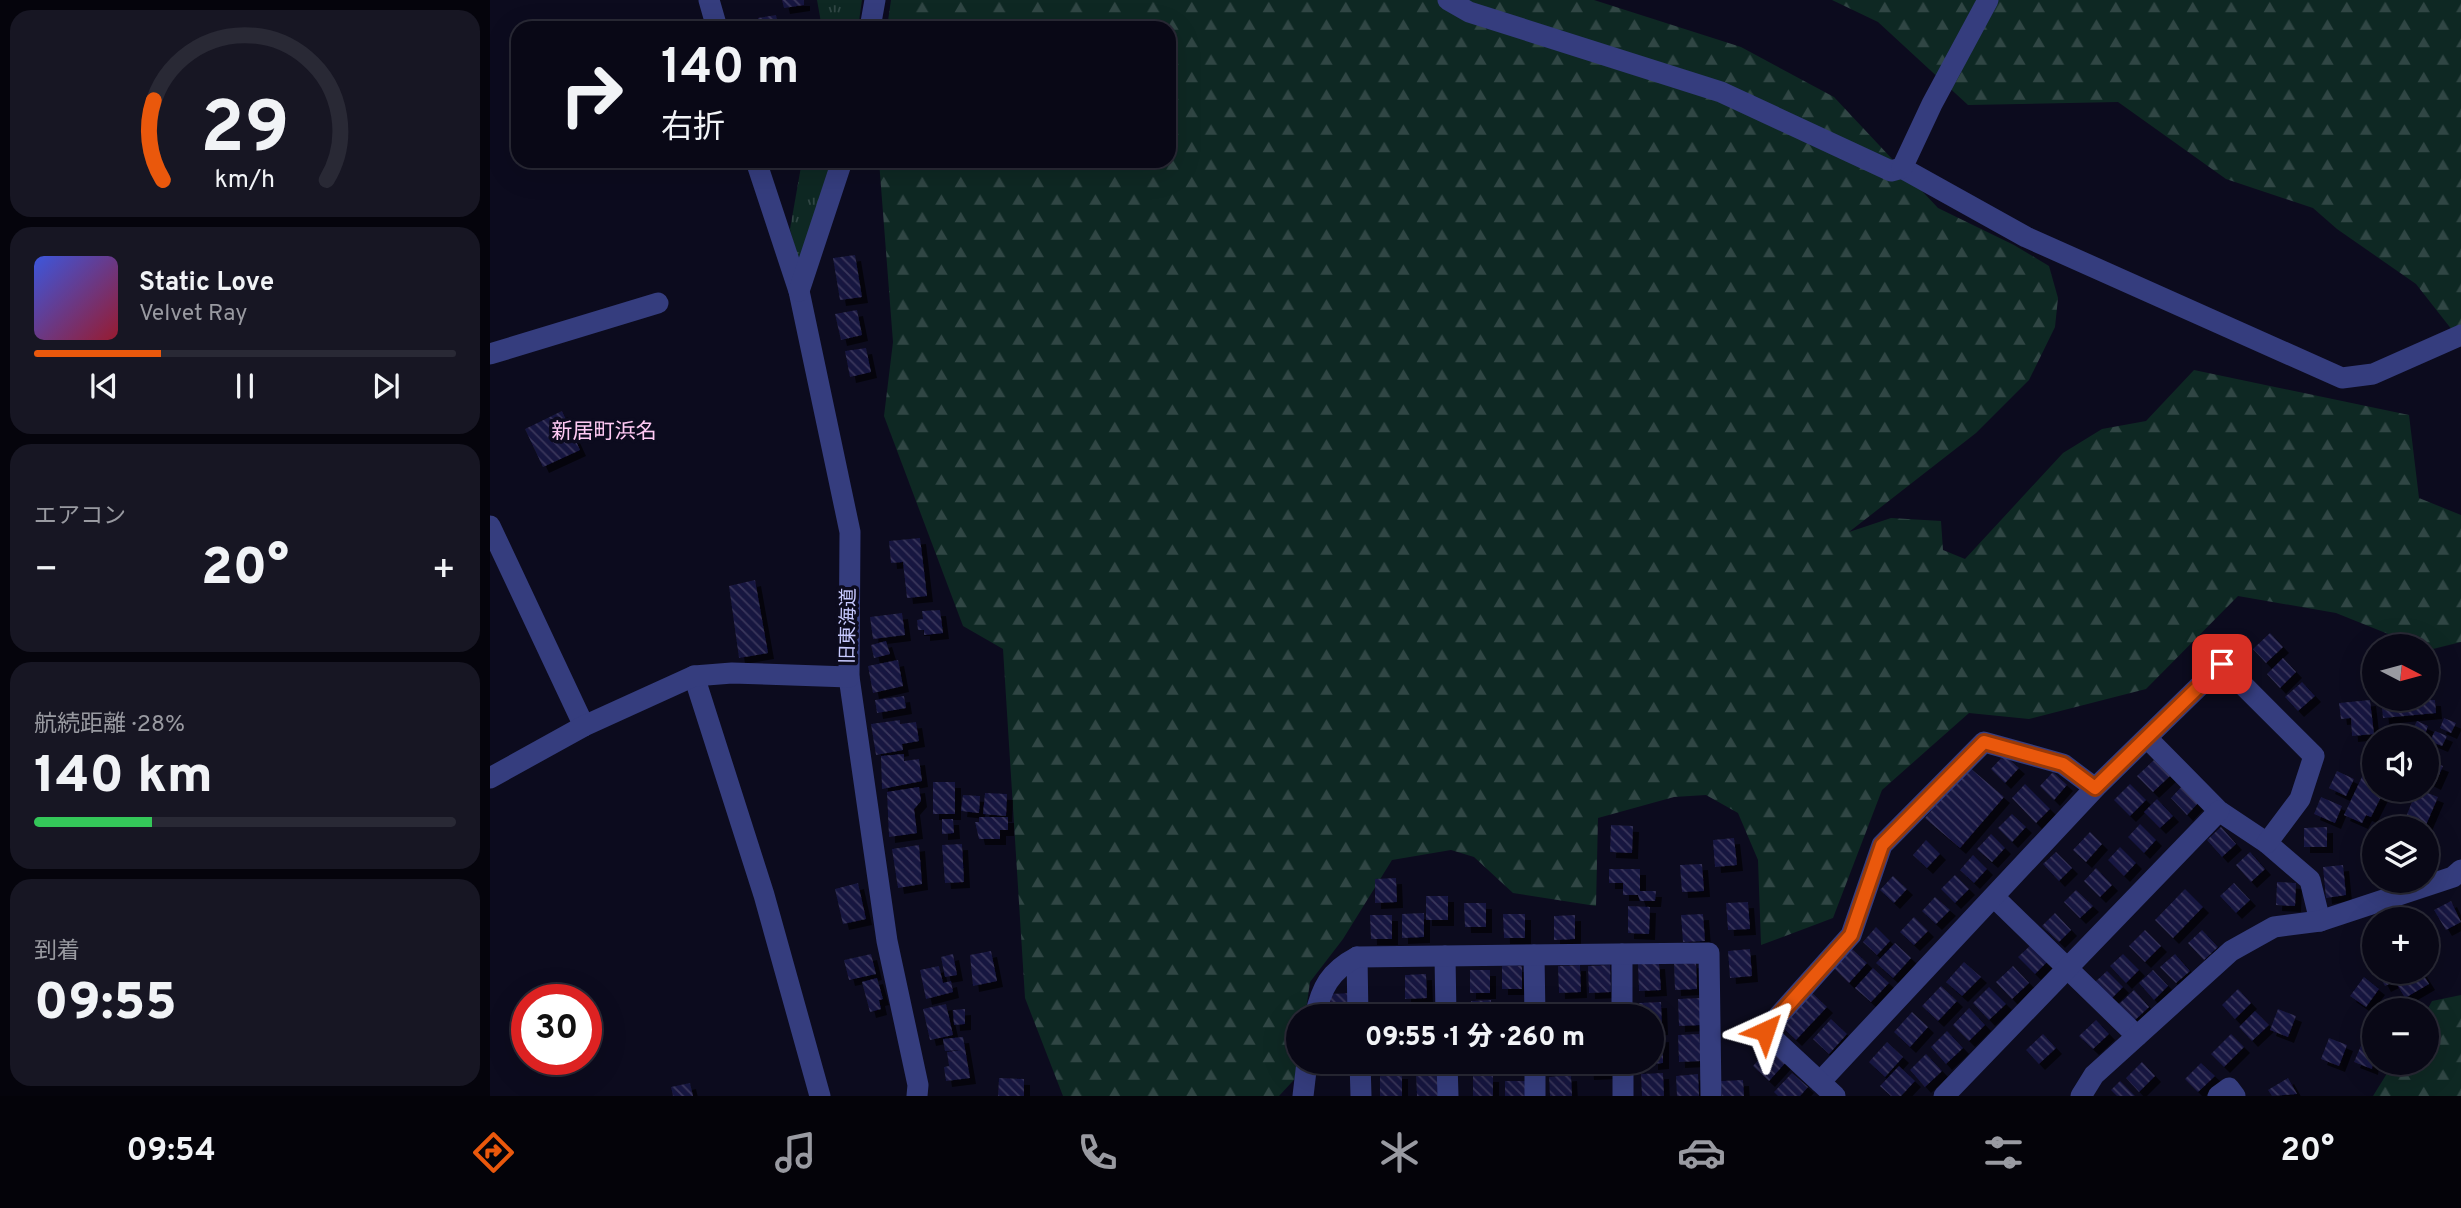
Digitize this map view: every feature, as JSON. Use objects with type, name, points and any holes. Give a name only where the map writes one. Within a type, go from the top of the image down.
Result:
[{"type":"street","points":[[709,0],[715,21]]},
{"type":"street","points":[[871,21],[875,0]]},
{"type":"street","points":[[1448,0],[1469,12],[1721,92],[1891,171],[1902,169],[2026,237],[2343,378],[2373,374],[2461,335]]},
{"type":"street","points":[[1902,169],[1932,104],[1988,0]]},
{"type":"street","name":"旧東海道","points":[[758,168],[799,291],[850,532],[849,677],[876,877],[918,1086],[917,1096]]},
{"type":"street","points":[[799,291],[840,168]]},
{"type":"street","points":[[490,354],[658,303]]},
{"type":"street","points":[[490,526],[584,726]]},
{"type":"street","points":[[2095,788],[2063,764],[1984,742],[1882,845],[1851,935],[1765,1031],[1828,1089],[1994,897],[2095,788],[2222,664],[2314,755],[2300,799],[2267,843]]},
{"type":"street","points":[[490,778],[584,726],[694,676],[732,673],[849,677]]},
{"type":"street","points":[[694,676],[764,895],[820,1096]]},
{"type":"street","points":[[2148,739],[2219,811],[2267,843],[2310,880],[2320,921]]},
{"type":"street","points":[[1944,1096],[2219,811]]},
{"type":"street","points":[[2081,1096],[2094,1075],[2231,951],[2274,927],[2320,921],[2453,877],[2461,870]]},
{"type":"street","points":[[1994,897],[2137,1036]]},
{"type":"street","points":[[1317,1004],[1320,990],[1339,966],[1357,957],[1709,953],[1711,1096]]},
{"type":"street","points":[[1622,954],[1622,1004]]},
{"type":"street","points":[[1534,955],[1535,1004]]},
{"type":"street","points":[[1446,956],[1446,1004]]},
{"type":"street","points":[[1357,957],[1359,1004]]},
{"type":"street","points":[[1303,1096],[1306,1074]]},
{"type":"street","points":[[1360,1074],[1361,1096]]},
{"type":"street","points":[[1447,1074],[1448,1096]]},
{"type":"street","points":[[1535,1074],[1535,1096]]},
{"type":"street","points":[[1623,1074],[1623,1096]]},
{"type":"street","points":[[2218,1096],[2229,1088],[2235,1096]]},
{"type":"green space","points":[[817,0],[862,0],[859,21],[821,21]]},
{"type":"green space","points":[[891,0],[1594,0],[1741,47],[1834,97],[1938,208],[2014,245],[2049,266],[2058,298],[2055,327],[2029,380],[1976,433],[1849,532],[1891,518],[1941,521],[1943,550],[1965,559],[2063,453],[2102,429],[2146,421],[2194,370],[2409,415],[2419,498],[2461,515],[2461,642],[2440,647],[2440,634],[2388,634],[2336,613],[2238,596],[2146,689],[2029,719],[1969,713],[1882,790],[1833,918],[1761,945],[1758,860],[1738,813],[1706,795],[1674,797],[1598,818],[1596,906],[1513,893],[1474,857],[1451,850],[1392,860],[1343,939],[1310,982],[1307,1004],[1286,1004],[1286,1074],[1299,1074],[1279,1096],[1063,1096],[1025,998],[1003,649],[963,626],[884,416],[893,342],[880,168],[1176,168],[1176,21],[888,21]]},
{"type":"green space","points":[[1832,0],[2461,0],[2461,335],[2456,335],[2416,284],[2337,229],[2313,208],[2226,179],[2118,102],[1968,105],[1878,22]]},
{"type":"green space","points":[[801,168],[832,168],[803,278],[790,229]]},
{"type":"green space","points":[[2461,995],[2461,1096],[2373,1096],[2386,1075],[2439,1075],[2439,1000]]},
{"type":"building","points":[[782,0],[804,0],[804,5],[784,8]]},
{"type":"building","points":[[776,15],[777,21],[759,21],[758,18]]},
{"type":"building","points":[[855,255],[862,297],[840,300],[833,258]]},
{"type":"building","points":[[857,310],[862,335],[841,340],[835,314]]},
{"type":"building","points":[[866,348],[871,372],[850,377],[845,351]]},
{"type":"building","points":[[562,411],[580,450],[543,467],[525,429]]},
{"type":"building","points":[[920,538],[927,596],[907,598],[903,562],[891,563],[889,541]]},
{"type":"building","points":[[755,580],[768,653],[739,658],[729,586]]},
{"type":"building","points":[[940,610],[943,633],[924,635],[924,630],[918,630],[917,620],[923,619],[922,611]]},
{"type":"building","points":[[902,613],[905,635],[873,639],[870,617]]},
{"type":"building","points":[[2270,633],[2283,647],[2266,663],[2253,649]]},
{"type":"building","points":[[886,641],[890,654],[874,658],[871,645]]},
{"type":"building","points":[[2283,658],[2296,672],[2280,688],[2267,674]]},
{"type":"building","points":[[898,660],[903,686],[873,693],[868,666]]},
{"type":"building","points":[[2302,682],[2315,696],[2298,711],[2285,697]]},
{"type":"building","points":[[904,696],[906,708],[877,713],[875,700]]},
{"type":"building","points":[[2362,701],[2362,711],[2371,711],[2373,725],[2362,725],[2362,735],[2352,736],[2351,718],[2341,719],[2339,703]]},
{"type":"building","points":[[2382,711],[2436,711],[2436,713],[2383,718]]},
{"type":"building","points":[[2444,718],[2456,723],[2451,733],[2440,728]]},
{"type":"building","points":[[900,720],[900,724],[916,722],[919,741],[902,744],[903,750],[876,755],[871,724]]},
{"type":"building","points":[[2439,733],[2447,736],[2442,746],[2439,745]]},
{"type":"building","points":[[904,754],[904,761],[919,759],[922,781],[882,789],[881,756]]},
{"type":"building","points":[[2004,755],[2019,768],[2005,783],[1991,769]]},
{"type":"building","points":[[2154,760],[2170,776],[2153,792],[2137,776]]},
{"type":"building","points":[[1969,767],[2004,797],[1960,848],[1925,818]]},
{"type":"building","points":[[2337,771],[2354,779],[2346,796],[2329,788]]},
{"type":"building","points":[[2053,772],[2067,785],[2054,800],[2040,786]]},
{"type":"building","points":[[2362,777],[2362,802],[2378,802],[2372,816],[2362,816],[2362,823],[2344,815]]},
{"type":"building","points":[[933,782],[955,782],[955,814],[933,814]]},
{"type":"building","points":[[2025,784],[2050,809],[2036,823],[2012,798]]},
{"type":"building","points":[[2130,784],[2146,800],[2130,816],[2114,800]]},
{"type":"building","points":[[2183,785],[2199,802],[2187,815],[2171,798]]},
{"type":"building","points":[[919,787],[921,801],[914,809],[917,833],[889,837],[887,792]]},
{"type":"building","points":[[985,793],[1007,794],[1006,816],[983,814]]},
{"type":"building","points":[[963,795],[980,796],[979,813],[961,811]]},
{"type":"building","points":[[2321,797],[2342,806],[2335,823],[2314,814]]},
{"type":"building","points":[[2157,799],[2173,816],[2160,828],[2144,812]]},
{"type":"building","points":[[2412,802],[2436,802],[2430,816],[2406,816]]},
{"type":"building","points":[[2012,814],[2026,827],[2012,842],[1998,828]]},
{"type":"building","points":[[979,817],[1008,817],[1008,830],[1000,830],[1000,839],[979,839],[975,822],[979,822]]},
{"type":"building","points":[[942,819],[953,819],[954,833],[942,834]]},
{"type":"building","points":[[2140,824],[2156,840],[2144,853],[2128,837]]},
{"type":"building","points":[[1611,825],[1633,826],[1632,853],[1610,852]]},
{"type":"building","points":[[2221,827],[2236,844],[2222,857],[2207,840]]},
{"type":"building","points":[[2327,827],[2327,847],[2304,847],[2304,828]]},
{"type":"building","points":[[2090,832],[2102,844],[2086,862],[2073,850]]},
{"type":"building","points":[[1991,834],[2005,848],[1992,862],[1977,849]]},
{"type":"building","points":[[1734,838],[1737,865],[1715,867],[1713,840]]},
{"type":"building","points":[[1926,840],[1940,854],[1927,868],[1913,855]]},
{"type":"building","points":[[962,844],[964,882],[945,883],[942,845]]},
{"type":"building","points":[[919,845],[922,884],[898,888],[892,849]]},
{"type":"building","points":[[2120,847],[2136,863],[2124,876],[2108,860]]},
{"type":"building","points":[[2056,852],[2072,868],[2059,881],[2043,864]]},
{"type":"building","points":[[2250,852],[2265,869],[2251,882],[2236,865]]},
{"type":"building","points":[[1973,855],[1987,869],[1974,883],[1960,870]]},
{"type":"building","points":[[1702,864],[1704,891],[1682,892],[1680,865]]},
{"type":"building","points":[[2343,865],[2346,895],[2326,898],[2323,867]]},
{"type":"building","points":[[2096,868],[2112,885],[2100,897],[2084,881]]},
{"type":"building","points":[[1609,869],[1640,869],[1640,891],[1656,891],[1655,901],[1640,901],[1638,895],[1623,895],[1623,883],[1609,883]]},
{"type":"building","points":[[1955,875],[1969,889],[1955,903],[1941,889]]},
{"type":"building","points":[[1893,876],[1907,889],[1894,903],[1880,890]]},
{"type":"building","points":[[1396,878],[1397,902],[1375,903],[1375,879]]},
{"type":"building","points":[[2277,882],[2296,883],[2295,906],[2276,905]]},
{"type":"building","points":[[858,883],[866,919],[843,924],[835,889]]},
{"type":"building","points":[[2234,883],[2250,900],[2236,913],[2220,896]]},
{"type":"building","points":[[2185,889],[2203,907],[2173,938],[2155,920]]},
{"type":"building","points":[[2076,890],[2093,906],[2080,918],[2064,902]]},
{"type":"building","points":[[1426,896],[1448,896],[1448,920],[1426,920]]},
{"type":"building","points":[[1935,897],[1950,910],[1936,924],[1922,911]]},
{"type":"building","points":[[2451,901],[2461,922],[2446,930],[2439,918],[2439,907]]},
{"type":"building","points":[[1748,902],[1750,929],[1728,930],[1726,903]]},
{"type":"building","points":[[1464,903],[1486,903],[1486,927],[1465,927]]},
{"type":"building","points":[[1628,906],[1650,907],[1649,934],[1628,933]]},
{"type":"building","points":[[1424,913],[1424,937],[1402,938],[1402,914]]},
{"type":"building","points":[[2055,913],[2071,930],[2059,942],[2042,926]]},
{"type":"building","points":[[1503,914],[1525,914],[1525,938],[1504,938]]},
{"type":"building","points":[[1703,914],[1705,941],[1683,942],[1681,915]]},
{"type":"building","points":[[1370,915],[1392,915],[1392,939],[1371,939]]},
{"type":"building","points":[[1575,915],[1575,939],[1554,940],[1554,916]]},
{"type":"building","points":[[1914,917],[1928,931],[1914,945],[1900,932]]},
{"type":"building","points":[[1876,927],[1890,941],[1877,955],[1863,942]]},
{"type":"building","points":[[2145,930],[2161,946],[2145,962],[2129,946]]},
{"type":"building","points":[[2202,930],[2218,947],[2204,960],[2188,943]]},
{"type":"building","points":[[2035,941],[2051,958],[2035,974],[2018,957]]},
{"type":"building","points":[[1895,943],[1911,958],[1893,978],[1876,963]]},
{"type":"building","points":[[1851,948],[1867,963],[1849,983],[1833,967]]},
{"type":"building","points":[[1750,949],[1752,976],[1730,978],[1728,951]]},
{"type":"building","points":[[991,951],[997,981],[973,986],[970,955]]},
{"type":"building","points":[[871,954],[876,974],[849,980],[844,960]]},
{"type":"building","points":[[953,954],[957,975],[945,977],[941,957]]},
{"type":"building","points":[[2123,954],[2139,970],[2126,983],[2110,966]]},
{"type":"building","points":[[2175,954],[2190,971],[2176,983],[2160,967]]},
{"type":"building","points":[[1696,962],[1697,989],[1675,990],[1674,963]]},
{"type":"building","points":[[1964,962],[1981,977],[1962,996],[1946,982]]},
{"type":"building","points":[[1659,963],[1661,990],[1639,991],[1638,964]]},
{"type":"building","points":[[1580,965],[1581,992],[1559,993],[1558,966]]},
{"type":"building","points":[[1610,965],[1611,992],[1589,993],[1588,966]]},
{"type":"building","points":[[939,966],[943,983],[951,981],[953,992],[926,999],[920,970]]},
{"type":"building","points":[[1502,966],[1522,966],[1522,989],[1502,989]]},
{"type":"building","points":[[2013,966],[2029,983],[2012,999],[1996,982]]},
{"type":"building","points":[[1873,968],[1889,983],[1871,1002],[1855,988]]},
{"type":"building","points":[[1470,970],[1490,970],[1490,993],[1470,993]]},
{"type":"building","points":[[2153,970],[2168,986],[2154,1000],[2139,983]]},
{"type":"building","points":[[2107,971],[2123,987],[2110,1000],[2094,983]]},
{"type":"building","points":[[1426,974],[1427,998],[1405,999],[1405,975]]},
{"type":"building","points":[[877,978],[883,999],[879,1000],[881,1009],[870,1012],[862,982]]},
{"type":"building","points":[[2362,980],[2362,984],[2373,984],[2379,989],[2372,998],[2362,998],[2362,1004],[2350,996]]},
{"type":"building","points":[[2397,984],[2429,984],[2405,998]]},
{"type":"building","points":[[1941,986],[1957,1001],[1938,1021],[1922,1006]]},
{"type":"building","points":[[1989,987],[2006,1004],[1989,1020],[1973,1003]]},
{"type":"building","points":[[2238,989],[2251,1003],[2235,1019],[2222,1005]]},
{"type":"building","points":[[2134,990],[2149,1007],[2135,1020],[2119,1004]]},
{"type":"building","points":[[1810,991],[1827,1007],[1796,1040],[1779,1024]]},
{"type":"building","points":[[1352,993],[1352,1004],[1330,1004],[1330,994]]},
{"type":"building","points":[[1700,998],[1701,1025],[1679,1026],[1678,999]]},
{"type":"building","points":[[1491,1000],[1491,1004],[1471,1004],[1471,1001]]},
{"type":"building","points":[[1661,1002],[1661,1004],[1639,1004]]},
{"type":"building","points":[[946,1004],[953,1035],[930,1040],[923,1009]]},
{"type":"building","points":[[1969,1008],[1985,1025],[1969,1041],[1953,1025]]},
{"type":"building","points":[[965,1009],[965,1024],[954,1025],[953,1010]]},
{"type":"building","points":[[2278,1009],[2296,1016],[2288,1037],[2270,1030]]},
{"type":"building","points":[[2255,1011],[2269,1025],[2252,1041],[2239,1027]]},
{"type":"building","points":[[1912,1012],[1928,1027],[1910,1047],[1894,1032]]},
{"type":"building","points":[[1831,1019],[1847,1034],[1829,1054],[1813,1039]]},
{"type":"building","points":[[2096,1020],[2109,1034],[2093,1049],[2079,1036]]},
{"type":"building","points":[[1947,1031],[1963,1048],[1946,1064],[1931,1047]]},
{"type":"building","points":[[1699,1034],[1701,1061],[1679,1062],[1678,1035]]},
{"type":"building","points":[[2043,1034],[2056,1048],[2039,1064],[2026,1050]]},
{"type":"building","points":[[2231,1034],[2244,1047],[2224,1067],[2211,1054]]},
{"type":"building","points":[[963,1037],[970,1078],[946,1081],[944,1067],[949,1066],[947,1052],[961,1050],[945,1051],[943,1039]]},
{"type":"building","points":[[2329,1038],[2347,1045],[2339,1066],[2321,1059]]},
{"type":"building","points":[[1887,1042],[1903,1057],[1885,1077],[1869,1062]]},
{"type":"building","points":[[2362,1043],[2362,1065],[2354,1062]]},
{"type":"building","points":[[1771,1046],[1787,1061],[1769,1081],[1753,1066]]},
{"type":"building","points":[[1926,1054],[1942,1071],[1925,1087],[1910,1070]]},
{"type":"building","points":[[2142,1062],[2155,1076],[2139,1092],[2126,1078]]},
{"type":"building","points":[[2201,1063],[2215,1076],[2198,1092],[2185,1079]]},
{"type":"building","points":[[1899,1066],[1915,1081],[1901,1096],[1891,1096],[1880,1086]]},
{"type":"building","points":[[1792,1073],[1808,1087],[1800,1096],[1778,1096],[1774,1092]]},
{"type":"building","points":[[1380,1074],[1402,1074],[1402,1096],[1380,1096]]},
{"type":"building","points":[[1416,1074],[1438,1074],[1438,1096],[1417,1096]]},
{"type":"building","points":[[1641,1074],[1663,1074],[1664,1096],[1642,1096]]},
{"type":"building","points":[[1698,1074],[1699,1096],[1677,1096],[1676,1076]]},
{"type":"building","points":[[1571,1075],[1572,1096],[1550,1096],[1549,1077]]},
{"type":"building","points":[[1473,1076],[1493,1076],[1493,1096],[1473,1096]]},
{"type":"building","points":[[999,1078],[1024,1079],[1024,1096],[998,1096]]},
{"type":"building","points":[[2288,1078],[2297,1094],[2272,1096],[2268,1090]]},
{"type":"building","points":[[1743,1080],[1744,1096],[1722,1096],[1721,1081]]},
{"type":"building","points":[[1505,1081],[1525,1081],[1525,1096],[1505,1096]]},
{"type":"building","points":[[2120,1081],[2135,1096],[2117,1096],[2111,1090]]},
{"type":"building","points":[[690,1083],[693,1096],[673,1096],[671,1087]]},
{"type":"district","name":"新居町浜名","points":[[604,432]]},
{"type":"route","points":[[1765,1031],[1851,935],[1882,845],[1984,742],[2063,764],[2095,788],[2222,664]]}]
